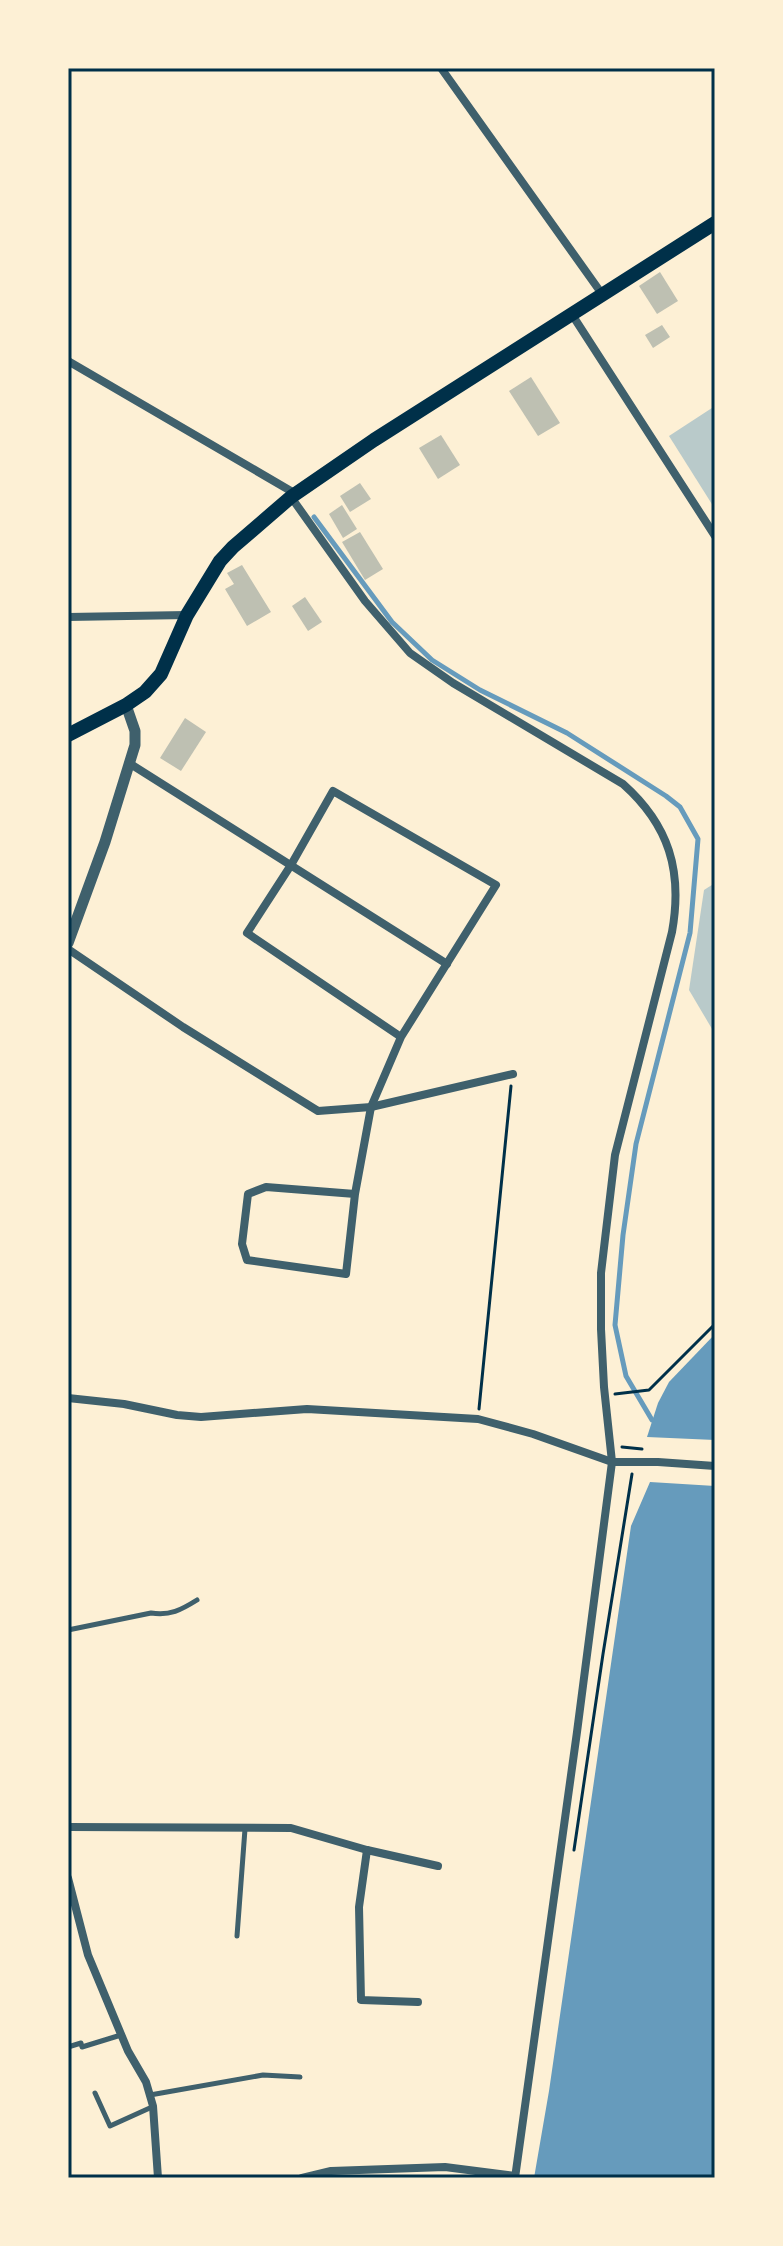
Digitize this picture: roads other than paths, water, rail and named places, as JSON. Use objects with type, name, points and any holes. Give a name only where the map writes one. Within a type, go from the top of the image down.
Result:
[{"type":"main road","points":[[68,735],[145,692],[161,674],[187,615],[220,561],[294,495],[374,440],[715,223]]},
{"type":"street","points":[[441,68],[602,294]]},
{"type":"street","points":[[571,313],[715,536]]},
{"type":"street","points":[[68,361],[288,487],[365,601],[410,653],[453,683],[623,784],[643,802],[666,841],[675,882],[676,907],[615,1155],[601,1273],[601,1329],[612,1462],[515,2177],[445,2167],[331,2171],[302,2178]]},
{"type":"street","points":[[68,617],[187,615]]},
{"type":"street","points":[[68,943],[105,842],[135,745],[135,731],[126,705]]},
{"type":"street","points":[[129,763],[447,964]]},
{"type":"street","points":[[355,1194],[266,1187],[248,1194],[242,1244],[247,1260],[346,1274],[355,1194],[371,1107],[401,1037],[496,885],[333,791],[291,865],[247,933],[401,1037]]},
{"type":"street","points":[[68,949],[183,1027],[318,1111],[371,1107],[513,1074]]},
{"type":"street","points":[[68,1398],[201,1417],[307,1409],[478,1419],[533,1434],[612,1462],[715,1466]]},
{"type":"street","points":[[68,1827],[291,1828],[438,1866]]},
{"type":"street","points":[[367,1850],[359,1907],[361,2000],[418,2002]]},
{"type":"street","points":[[68,1878],[88,1955],[146,2082],[153,2106],[158,2178]]},
{"type":"lane","points":[[68,1630],[151,1613],[163,1615],[178,1612],[197,1600]]},
{"type":"lane","points":[[237,1936],[245,1829]]},
{"type":"lane","points":[[68,2047],[81,2043],[82,2047],[122,2035]]},
{"type":"lane","points":[[149,2095],[263,2075],[300,2077]]},
{"type":"lane","points":[[95,2093],[110,2126],[153,2106]]},
{"type":"water","points":[[715,1334],[715,1440],[647,1437],[658,1403],[669,1382]]},
{"type":"water","points":[[650,1482],[715,1486],[715,2178],[534,2178],[631,1526]]},
{"type":"waterway","points":[[314,517],[392,622],[432,660],[480,690],[567,733],[666,796],[680,807],[698,839],[690,933],[636,1144],[623,1235],[615,1325],[626,1376],[652,1420]]}]
